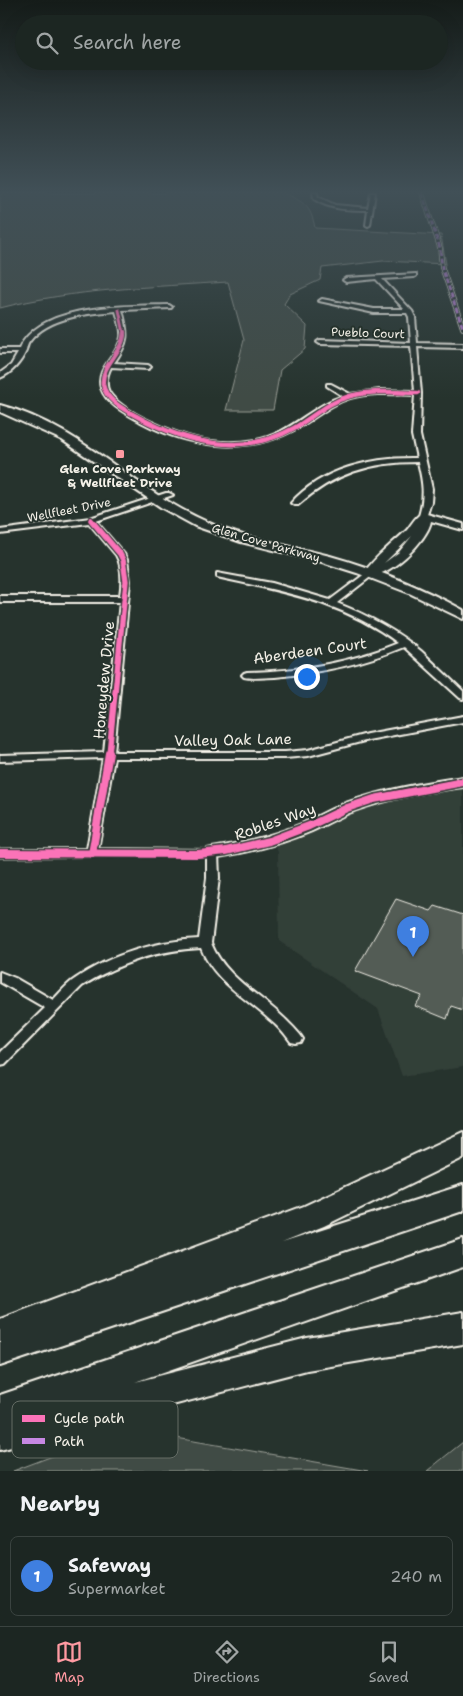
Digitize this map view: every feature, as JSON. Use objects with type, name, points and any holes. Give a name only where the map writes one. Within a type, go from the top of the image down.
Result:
[{"type":"highway","points":[[0,1334],[255,1240],[314,1216],[463,1144]]},
{"type":"highway","points":[[0,1350],[463,1198]]},
{"type":"highway","points":[[32,1401],[463,1253]]},
{"type":"highway","points":[[124,1401],[307,1354],[463,1328]]},
{"type":"highway","points":[[0,1412],[12,1408]]},
{"type":"main road","name":"Glen Cove Parkway","points":[[0,400],[77,433],[164,497],[179,513],[212,528],[244,539],[328,560],[376,568],[463,604]]},
{"type":"main road","name":"Glen Cove Parkway","points":[[0,408],[52,430],[164,497]]},
{"type":"main road","name":"Glen Cove Parkway","points":[[376,568],[463,615]]},
{"type":"street","points":[[441,262],[463,328]]},
{"type":"street","points":[[346,280],[414,275]]},
{"type":"street","points":[[332,603],[376,568],[416,541],[426,524],[423,516],[428,489],[416,435],[418,393],[412,318],[409,311],[378,278]]},
{"type":"street","points":[[322,301],[374,311],[409,311]]},
{"type":"street","points":[[0,376],[13,368],[31,335],[49,324],[80,315],[118,310],[169,307]]},
{"type":"street","points":[[118,310],[124,339],[105,373],[105,390],[115,402],[130,412],[174,435],[194,441],[218,444],[257,441],[278,436],[331,404],[349,396],[385,392],[418,393]]},
{"type":"street","name":"Pueblo Court","points":[[320,342],[463,346]]},
{"type":"street","points":[[0,351],[23,351]]},
{"type":"street","points":[[110,365],[148,367]]},
{"type":"street","points":[[329,385],[349,396]]},
{"type":"street","points":[[295,503],[309,490],[363,465],[393,460],[422,460]]},
{"type":"street","name":"Wellfleet Drive","points":[[0,532],[91,520],[164,497]]},
{"type":"street","points":[[423,516],[463,527]]},
{"type":"street","name":"Honeydew Drive","points":[[91,520],[123,560],[126,581],[109,755],[92,854]]},
{"type":"street","points":[[220,575],[280,587],[332,603],[376,625],[416,652],[463,696]]},
{"type":"street","points":[[0,599],[124,599]]},
{"type":"street","name":"Aberdeen Court","points":[[246,675],[284,673],[368,659],[404,644]]},
{"type":"street","name":"Valley Oak Lane","points":[[0,758],[109,755],[285,755],[308,753],[367,737],[463,719]]},
{"type":"street","name":"Robles Way","points":[[0,853],[212,854],[246,848],[266,842],[308,827],[356,805],[428,786],[463,782]]},
{"type":"street","points":[[212,854],[213,878],[205,943],[209,954],[226,977],[276,1017],[296,1039]]},
{"type":"street","points":[[0,1060],[78,983],[112,963],[139,953],[192,943],[205,943]]},
{"type":"street","points":[[0,977],[11,981],[54,1006]]},
{"type":"shaded area","points":[[0,262],[377,262],[322,268],[320,280],[290,294],[284,304],[307,326],[305,349],[280,370],[273,410],[226,410],[244,340],[228,282],[142,287],[85,293],[0,308]]},
{"type":"shaded area","points":[[397,262],[446,262],[446,264]]},
{"type":"shaded area","points":[[463,785],[463,1067],[402,1076],[378,1009],[279,941],[278,852],[274,844],[348,814],[431,788]]},
{"type":"shaded area","points":[[178,1438],[368,1471],[13,1471],[47,1458],[178,1458]]},
{"type":"shaded area","points":[[463,1442],[463,1471],[427,1471]]},
{"type":"building","points":[[396,899],[431,911],[435,906],[463,915],[463,1010],[451,1006],[447,1019],[415,1006],[422,996],[355,971]]},
{"type":"marked path","points":[[441,262],[463,328]]},
{"type":"cycle path","points":[[119,310],[124,328],[124,339],[122,346],[106,370],[103,383],[105,390],[123,409],[181,437],[218,444],[256,442],[292,429],[327,405],[340,399],[359,394],[379,392],[418,393]]},
{"type":"cycle path","points":[[91,520],[120,554],[123,560],[126,581],[109,755],[92,854]]},
{"type":"cycle path","points":[[0,853],[198,854],[226,851],[255,845],[282,836],[360,803],[389,795],[463,782]]},
{"type":"place","name":"Glen Cove Parkway & Wellfleet Drive","points":[[120,454]]},
{"type":"place","name":"Safeway","points":[[413,957]]}]
